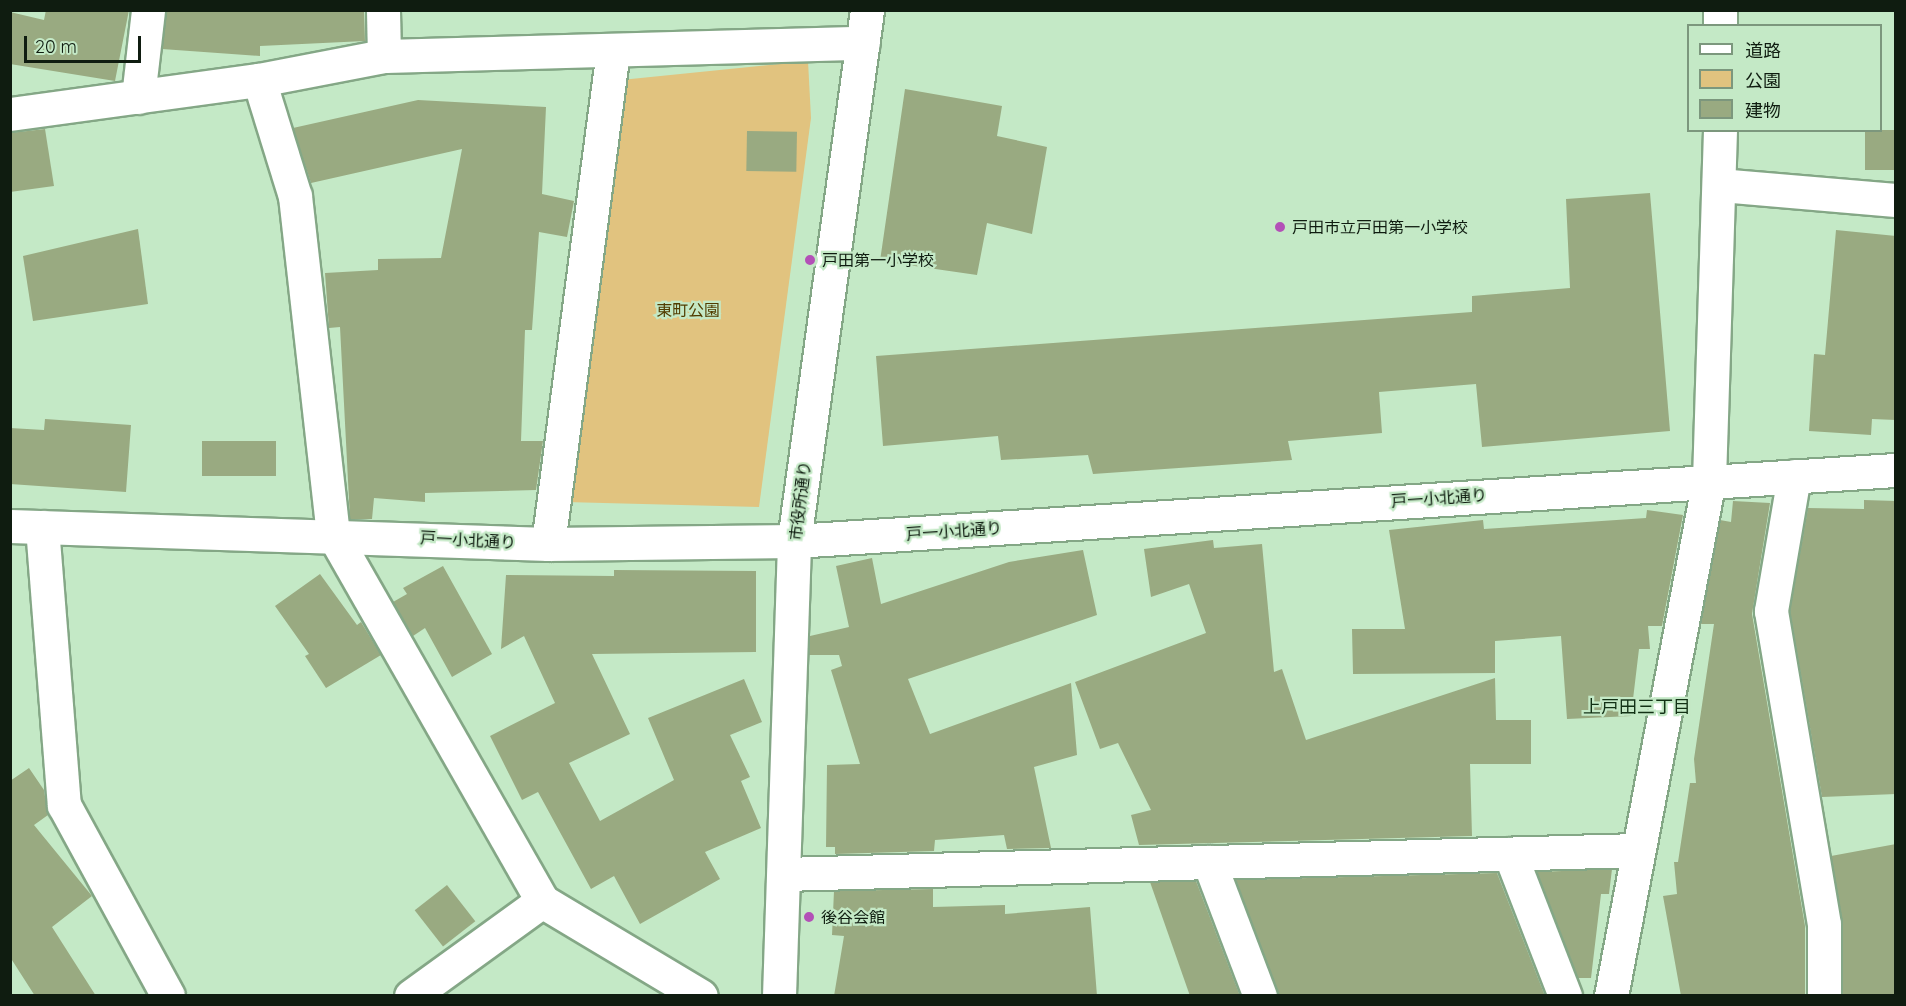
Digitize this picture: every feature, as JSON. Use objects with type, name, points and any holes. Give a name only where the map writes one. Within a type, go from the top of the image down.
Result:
[{"type":"street","points":[[138,97],[148,10]]},
{"type":"street","points":[[383,10],[384,56]]},
{"type":"street","name":"市役所通り","points":[[779,996],[794,542],[867,10]]},
{"type":"street","points":[[10,114],[259,80],[384,56],[863,43]]},
{"type":"street","points":[[548,544],[612,50]]},
{"type":"street","points":[[259,80],[295,196],[333,534],[542,901],[701,996]]},
{"type":"street","points":[[1611,996],[1709,480],[1720,132]]},
{"type":"street","points":[[1720,185],[1896,200]]},
{"type":"street","name":"戸一小北通り","points":[[10,526],[333,534],[548,544],[794,542],[1709,480],[1896,470]]},
{"type":"street","points":[[1794,476],[1771,611],[1824,924],[1824,996]]},
{"type":"street","points":[[42,527],[64,805],[168,996]]},
{"type":"street","points":[[784,874],[1638,850]]},
{"type":"street","points":[[1510,854],[1565,996]]},
{"type":"street","points":[[1209,862],[1260,996]]},
{"type":"street","points":[[411,996],[542,901]]},
{"type":"green space","name":"東町公園","points":[[808,61],[811,118],[759,507],[565,502],[621,80]]},
{"type":"building","points":[[46,10],[129,10],[115,81],[10,64],[10,12],[44,20]]},
{"type":"building","points":[[166,10],[364,10],[365,41],[260,46],[260,56],[162,49]]},
{"type":"building","points":[[905,89],[1002,106],[997,136],[1047,147],[1032,234],[987,223],[977,275],[880,261]]},
{"type":"building","points":[[418,100],[546,107],[542,194],[574,201],[567,237],[539,232],[532,330],[525,330],[521,441],[543,441],[536,490],[425,493],[425,502],[374,498],[372,519],[350,519],[340,327],[329,328],[325,273],[378,270],[378,259],[441,258],[462,149],[311,183],[293,128]]},
{"type":"building","points":[[45,129],[54,186],[10,192],[10,133]]},
{"type":"building","points":[[1896,130],[1896,170],[1865,170],[1865,132]]},
{"type":"building","points":[[747,131],[797,132],[796,172],[746,171]]},
{"type":"building","points":[[1650,193],[1670,431],[1482,447],[1476,384],[1379,392],[1382,433],[1288,441],[1292,460],[1093,474],[1088,455],[1001,460],[998,436],[883,446],[876,356],[1472,312],[1472,296],[1570,288],[1566,199]]},
{"type":"building","points":[[138,229],[148,304],[33,321],[23,256]]},
{"type":"building","points":[[1836,230],[1896,236],[1896,420],[1872,419],[1871,435],[1809,431],[1814,354],[1825,355]]},
{"type":"building","points":[[45,419],[131,425],[126,492],[10,484],[10,428],[44,430]]},
{"type":"building","points":[[202,441],[276,441],[276,476],[202,476]]},
{"type":"building","points":[[1864,500],[1896,501],[1896,794],[1822,797],[1790,611],[1808,508],[1864,509]]},
{"type":"building","points":[[1733,501],[1770,503],[1752,614],[1805,926],[1805,996],[1681,996],[1663,896],[1677,894],[1674,862],[1678,862],[1690,783],[1696,783],[1694,759],[1714,624],[1701,624],[1720,520],[1731,522]]},
{"type":"building","points":[[1647,510],[1683,515],[1662,626],[1648,626],[1650,649],[1639,649],[1631,716],[1567,719],[1561,636],[1495,641],[1495,673],[1353,674],[1352,629],[1405,629],[1389,530],[1483,520],[1484,529],[1646,518]]},
{"type":"building","points":[[1213,540],[1214,548],[1262,544],[1274,672],[1282,669],[1306,740],[1495,678],[1496,720],[1531,720],[1531,764],[1470,764],[1472,836],[1139,845],[1131,815],[1151,810],[1118,743],[1100,749],[1075,682],[1206,633],[1189,584],[1151,597],[1144,549]]},
{"type":"building","points":[[1083,550],[1097,615],[908,679],[930,734],[1071,683],[1077,755],[1034,767],[1051,848],[1007,849],[1004,835],[935,840],[934,851],[835,854],[835,847],[826,847],[827,765],[860,764],[831,670],[842,666],[839,655],[809,655],[810,636],[849,627],[836,566],[872,558],[881,604],[1009,562]]},
{"type":"building","points":[[443,566],[492,654],[452,677],[425,628],[413,636],[393,602],[407,594],[403,588]]},
{"type":"building","points":[[614,570],[756,571],[756,652],[592,654],[630,734],[569,763],[600,821],[674,780],[648,718],[744,679],[762,722],[730,735],[750,777],[741,781],[761,828],[705,852],[720,879],[640,924],[614,876],[591,889],[538,792],[522,800],[490,736],[555,703],[524,636],[501,649],[506,575],[614,576]]},
{"type":"building","points":[[320,574],[357,625],[361,622],[381,655],[326,688],[305,656],[309,654],[275,606]]},
{"type":"building","points":[[29,768],[44,790],[48,815],[34,825],[92,896],[52,927],[96,996],[35,996],[10,957],[10,781]]},
{"type":"building","points":[[1896,844],[1896,996],[1843,996],[1843,924],[1831,856]]},
{"type":"building","points":[[1612,869],[1609,894],[1601,894],[1591,978],[1578,978],[1537,872]]},
{"type":"building","points":[[1497,873],[1545,996],[1278,996],[1236,880]]},
{"type":"building","points":[[1196,881],[1240,996],[1190,996],[1150,882]]},
{"type":"building","points":[[447,885],[475,921],[443,946],[415,910]]},
{"type":"building","points":[[933,889],[933,907],[1005,905],[1005,914],[1090,907],[1097,996],[834,996],[844,936],[832,935],[834,891]]},
{"type":"place","name":"戸田市立戸田第一小学校","points":[[1280,227]]},
{"type":"place","name":"戸田第一小学校","points":[[810,260]]},
{"type":"place","name":"後谷会館","points":[[809,917]]},
{"type":"district","name":"上戸田三丁目","points":[[1637,707]]}]
